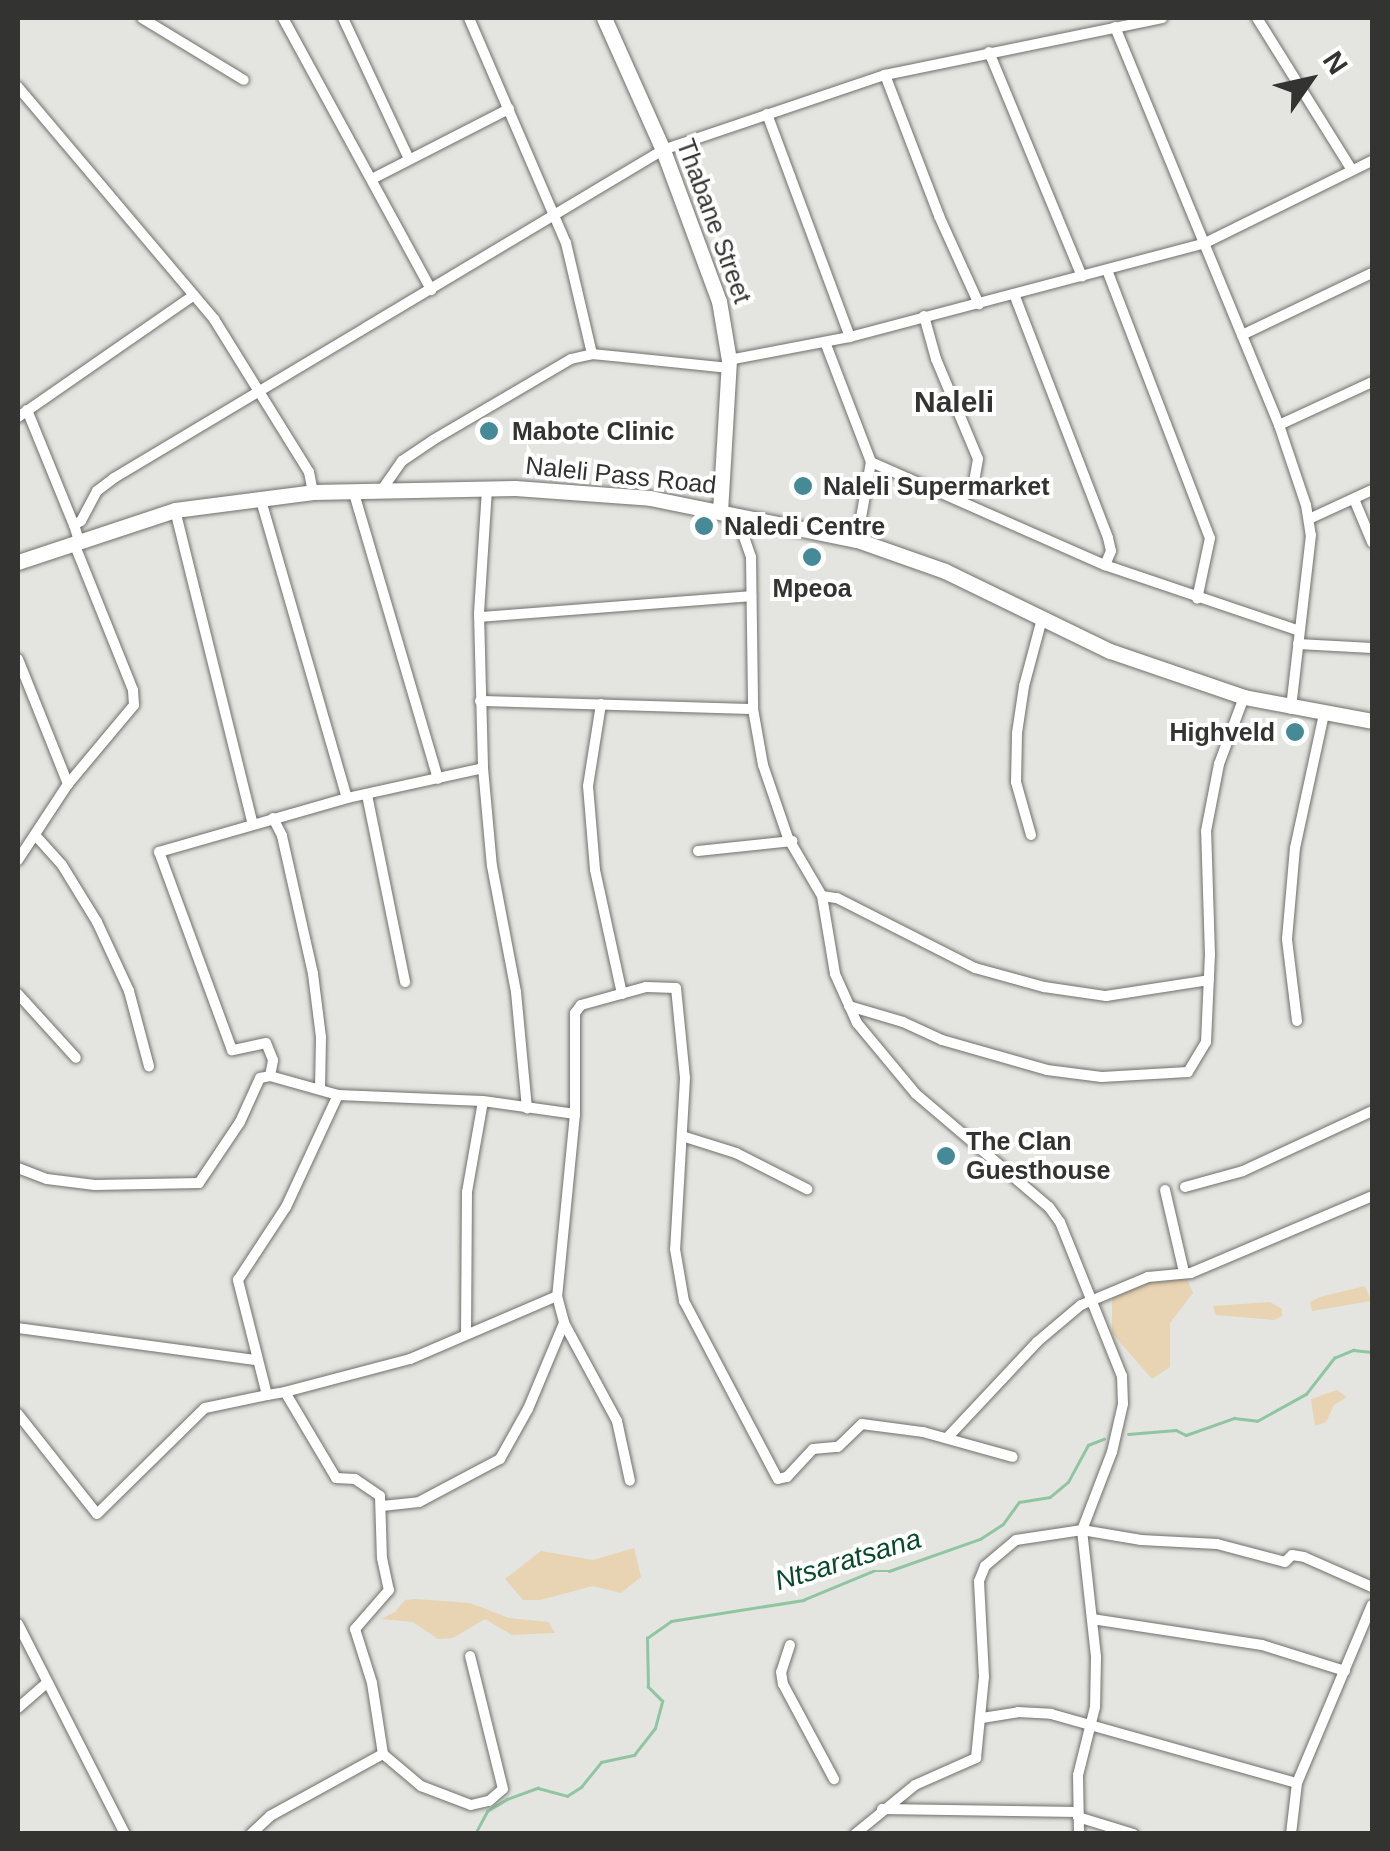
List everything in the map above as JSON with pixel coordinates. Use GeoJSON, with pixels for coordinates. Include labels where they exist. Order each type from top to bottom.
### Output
{"type":"FeatureCollection","features":[{"type":"Feature","properties":{"kind":"main road","name":"Thabane Street"},"geometry":{"type":"LineString","coordinates":[[604,18],[663,150],[711,276],[729,364],[728,512]]}},
{"type":"Feature","properties":{"kind":"main road","name":"Naleli Pass Road"},"geometry":{"type":"LineString","coordinates":[[18,562],[176,510],[313,492],[486,488],[650,498],[857,540],[945,570],[1100,647],[1244,697],[1291,709],[1372,720]]}},
{"type":"Feature","properties":{"kind":"street"},"geometry":{"type":"LineString","coordinates":[[142,18],[244,80]]}},
{"type":"Feature","properties":{"kind":"street"},"geometry":{"type":"LineString","coordinates":[[283,18],[430,290]]}},
{"type":"Feature","properties":{"kind":"street"},"geometry":{"type":"LineString","coordinates":[[343,18],[409,159]]}},
{"type":"Feature","properties":{"kind":"street"},"geometry":{"type":"LineString","coordinates":[[470,18],[556,216],[576,277],[592,354]]}},
{"type":"Feature","properties":{"kind":"street"},"geometry":{"type":"LineString","coordinates":[[74,525],[81,521],[97,491],[114,478],[663,150],[885,75],[1162,18]]}},
{"type":"Feature","properties":{"kind":"street"},"geometry":{"type":"LineString","coordinates":[[1257,18],[1352,170]]}},
{"type":"Feature","properties":{"kind":"street"},"geometry":{"type":"LineString","coordinates":[[1115,27],[1279,425],[1309,519],[1307,581],[1297,630],[1291,709]]}},
{"type":"Feature","properties":{"kind":"street"},"geometry":{"type":"LineString","coordinates":[[988,52],[1082,276]]}},
{"type":"Feature","properties":{"kind":"street"},"geometry":{"type":"LineString","coordinates":[[885,75],[938,216],[979,304]]}},
{"type":"Feature","properties":{"kind":"street"},"geometry":{"type":"LineString","coordinates":[[18,87],[214,319],[309,472],[313,492]]}},
{"type":"Feature","properties":{"kind":"street"},"geometry":{"type":"LineString","coordinates":[[372,180],[509,109]]}},
{"type":"Feature","properties":{"kind":"street"},"geometry":{"type":"LineString","coordinates":[[767,114],[850,337]]}},
{"type":"Feature","properties":{"kind":"street"},"geometry":{"type":"LineString","coordinates":[[380,490],[402,461],[433,440],[552,368],[592,354],[729,364],[850,337],[1203,244],[1372,161]]}},
{"type":"Feature","properties":{"kind":"street"},"geometry":{"type":"LineString","coordinates":[[1108,270],[1210,538],[1198,599]]}},
{"type":"Feature","properties":{"kind":"street"},"geometry":{"type":"LineString","coordinates":[[1242,335],[1372,273]]}},
{"type":"Feature","properties":{"kind":"street"},"geometry":{"type":"LineString","coordinates":[[1014,294],[1108,538],[1111,551],[1105,565]]}},
{"type":"Feature","properties":{"kind":"street"},"geometry":{"type":"LineString","coordinates":[[18,860],[68,784],[127,716],[134,698],[76,542],[74,525],[22,413],[193,296]]}},
{"type":"Feature","properties":{"kind":"street"},"geometry":{"type":"LineString","coordinates":[[924,316],[936,360],[978,459],[974,487],[962,498]]}},
{"type":"Feature","properties":{"kind":"street"},"geometry":{"type":"LineString","coordinates":[[825,342],[872,462],[857,540]]}},
{"type":"Feature","properties":{"kind":"street"},"geometry":{"type":"LineString","coordinates":[[1279,425],[1372,382]]}},
{"type":"Feature","properties":{"kind":"street"},"geometry":{"type":"LineString","coordinates":[[872,462],[962,498],[1105,565],[1297,630]]}},
{"type":"Feature","properties":{"kind":"street"},"geometry":{"type":"LineString","coordinates":[[486,488],[480,617],[483,768],[492,866],[516,992],[527,1108]]}},
{"type":"Feature","properties":{"kind":"street"},"geometry":{"type":"LineString","coordinates":[[353,490],[438,779]]}},
{"type":"Feature","properties":{"kind":"street"},"geometry":{"type":"LineString","coordinates":[[1309,519],[1372,490]]}},
{"type":"Feature","properties":{"kind":"street"},"geometry":{"type":"LineString","coordinates":[[260,498],[347,798]]}},
{"type":"Feature","properties":{"kind":"street"},"geometry":{"type":"LineString","coordinates":[[1354,498],[1372,542]]}},
{"type":"Feature","properties":{"kind":"street"},"geometry":{"type":"LineString","coordinates":[[176,510],[252,822]]}},
{"type":"Feature","properties":{"kind":"street"},"geometry":{"type":"LineString","coordinates":[[728,512],[751,557],[753,709],[763,765],[792,842],[822,896],[835,974],[849,1006],[864,1033],[916,1094],[1049,1207],[1060,1222],[1122,1376],[1123,1404],[1112,1452],[1082,1530],[1096,1657],[1092,1724],[1078,1776],[1079,1834]]}},
{"type":"Feature","properties":{"kind":"street"},"geometry":{"type":"LineString","coordinates":[[480,617],[751,596]]}},
{"type":"Feature","properties":{"kind":"street"},"geometry":{"type":"LineString","coordinates":[[1031,835],[1016,782],[1018,733],[1024,686],[1042,618]]}},
{"type":"Feature","properties":{"kind":"street"},"geometry":{"type":"LineString","coordinates":[[1298,644],[1372,648]]}},
{"type":"Feature","properties":{"kind":"street"},"geometry":{"type":"LineString","coordinates":[[18,659],[68,784]]}},
{"type":"Feature","properties":{"kind":"street"},"geometry":{"type":"LineString","coordinates":[[849,1006],[904,1022],[942,1040],[1048,1070],[1102,1076],[1188,1072],[1206,1042],[1206,831],[1219,764],[1244,697]]}},
{"type":"Feature","properties":{"kind":"street"},"geometry":{"type":"LineString","coordinates":[[480,701],[753,709]]}},
{"type":"Feature","properties":{"kind":"street"},"geometry":{"type":"LineString","coordinates":[[600,704],[588,786],[596,870],[622,994]]}},
{"type":"Feature","properties":{"kind":"street"},"geometry":{"type":"LineString","coordinates":[[1297,1021],[1288,970],[1288,922],[1295,848],[1324,714]]}},
{"type":"Feature","properties":{"kind":"street"},"geometry":{"type":"LineString","coordinates":[[270,1076],[273,1060],[266,1043],[232,1050],[159,852],[252,822],[483,768]]}},
{"type":"Feature","properties":{"kind":"street"},"geometry":{"type":"LineString","coordinates":[[367,795],[406,982]]}},
{"type":"Feature","properties":{"kind":"street"},"geometry":{"type":"LineString","coordinates":[[273,818],[282,836],[313,974],[320,1037],[320,1089]]}},
{"type":"Feature","properties":{"kind":"street"},"geometry":{"type":"LineString","coordinates":[[36,836],[62,865],[97,922],[129,991],[149,1066]]}},
{"type":"Feature","properties":{"kind":"street"},"geometry":{"type":"LineString","coordinates":[[698,851],[792,842]]}},
{"type":"Feature","properties":{"kind":"street"},"geometry":{"type":"LineString","coordinates":[[822,896],[837,898],[975,968],[1044,988],[1106,996],[1209,980]]}},
{"type":"Feature","properties":{"kind":"street"},"geometry":{"type":"LineString","coordinates":[[630,1481],[617,1422],[564,1323],[557,1296],[575,1114],[576,1013],[581,1005],[663,984],[679,991],[685,1078],[675,1249],[684,1302],[778,1479],[786,1477],[812,1449],[838,1447],[862,1424],[878,1423],[947,1438],[1013,1457]]}},
{"type":"Feature","properties":{"kind":"street"},"geometry":{"type":"LineString","coordinates":[[18,994],[76,1058]]}},
{"type":"Feature","properties":{"kind":"street"},"geometry":{"type":"LineString","coordinates":[[18,1168],[48,1179],[95,1185],[199,1183],[240,1122],[260,1078],[270,1076],[338,1094],[483,1101],[575,1114]]}},
{"type":"Feature","properties":{"kind":"street"},"geometry":{"type":"LineString","coordinates":[[267,1395],[254,1360],[238,1280],[286,1207],[338,1094]]}},
{"type":"Feature","properties":{"kind":"street"},"geometry":{"type":"LineString","coordinates":[[466,1334],[467,1192],[483,1101]]}},
{"type":"Feature","properties":{"kind":"street"},"geometry":{"type":"LineString","coordinates":[[1185,1187],[1244,1171],[1372,1111]]}},
{"type":"Feature","properties":{"kind":"street"},"geometry":{"type":"LineString","coordinates":[[682,1136],[736,1153],[808,1188]]}},
{"type":"Feature","properties":{"kind":"street"},"geometry":{"type":"LineString","coordinates":[[1165,1190],[1184,1272]]}},
{"type":"Feature","properties":{"kind":"street"},"geometry":{"type":"LineString","coordinates":[[947,1438],[1057,1322],[1091,1300],[1148,1276],[1184,1272],[1372,1196]]}},
{"type":"Feature","properties":{"kind":"street"},"geometry":{"type":"LineString","coordinates":[[18,1414],[98,1514],[206,1408],[410,1359],[534,1310],[557,1296]]}},
{"type":"Feature","properties":{"kind":"street"},"geometry":{"type":"LineString","coordinates":[[382,1506],[419,1502],[500,1459],[528,1409],[564,1323]]}},
{"type":"Feature","properties":{"kind":"street"},"geometry":{"type":"LineString","coordinates":[[18,1328],[254,1360]]}},
{"type":"Feature","properties":{"kind":"street"},"geometry":{"type":"LineString","coordinates":[[285,1392],[336,1478],[355,1480],[380,1496],[382,1558],[389,1590],[355,1629],[372,1683],[382,1754],[421,1786],[471,1805],[489,1801],[503,1789],[470,1656]]}},
{"type":"Feature","properties":{"kind":"street"},"geometry":{"type":"LineString","coordinates":[[856,1834],[882,1809],[934,1773],[973,1762],[982,1718],[979,1581],[985,1566],[1016,1540],[1082,1530],[1141,1540],[1217,1544],[1285,1562],[1292,1555],[1304,1557],[1372,1587]]}},
{"type":"Feature","properties":{"kind":"street"},"geometry":{"type":"LineString","coordinates":[[1291,1834],[1297,1783],[1372,1605]]}},
{"type":"Feature","properties":{"kind":"street"},"geometry":{"type":"LineString","coordinates":[[1092,1620],[1262,1645],[1345,1672]]}},
{"type":"Feature","properties":{"kind":"street"},"geometry":{"type":"LineString","coordinates":[[18,1624],[125,1834]]}},
{"type":"Feature","properties":{"kind":"street"},"geometry":{"type":"LineString","coordinates":[[790,1645],[781,1672],[783,1684],[834,1779]]}},
{"type":"Feature","properties":{"kind":"street"},"geometry":{"type":"LineString","coordinates":[[18,1708],[47,1683]]}},
{"type":"Feature","properties":{"kind":"street"},"geometry":{"type":"LineString","coordinates":[[982,1718],[1018,1712],[1092,1724],[1297,1783]]}},
{"type":"Feature","properties":{"kind":"street"},"geometry":{"type":"LineString","coordinates":[[251,1834],[270,1816],[382,1754]]}},
{"type":"Feature","properties":{"kind":"street"},"geometry":{"type":"LineString","coordinates":[[882,1809],[1078,1815],[1133,1834]]}},
{"type":"Feature","properties":{"kind":"shaded area"},"geometry":{"type":"Polygon","coordinates":[[[1155,1277],[1186,1277],[1193,1293],[1170,1323],[1170,1367],[1152,1379],[1112,1333],[1112,1300],[1114,1293],[1155,1277]]]}},
{"type":"Feature","properties":{"kind":"shaded area"},"geometry":{"type":"Polygon","coordinates":[[[1365,1286],[1371,1301],[1312,1311],[1310,1302],[1320,1297],[1365,1286]]]}},
{"type":"Feature","properties":{"kind":"shaded area"},"geometry":{"type":"Polygon","coordinates":[[[1270,1302],[1282,1309],[1282,1316],[1274,1320],[1216,1315],[1213,1306],[1270,1302]]]}},
{"type":"Feature","properties":{"kind":"shaded area"},"geometry":{"type":"Polygon","coordinates":[[[1337,1390],[1347,1397],[1334,1405],[1326,1422],[1315,1426],[1311,1399],[1337,1390]]]}},
{"type":"Feature","properties":{"kind":"shaded area"},"geometry":{"type":"Polygon","coordinates":[[[634,1548],[641,1577],[621,1593],[593,1586],[540,1600],[523,1600],[505,1579],[541,1551],[593,1560],[634,1548]]]}},
{"type":"Feature","properties":{"kind":"shaded area"},"geometry":{"type":"Polygon","coordinates":[[[405,1600],[470,1603],[509,1618],[548,1622],[555,1633],[512,1635],[485,1619],[453,1638],[438,1639],[413,1622],[381,1619],[395,1612],[405,1600]]]}},
{"type":"Feature","properties":{"kind":"waterway","name":"Ntsaratsana"},"geometry":{"type":"LineString","coordinates":[[1128,1434],[1176,1430],[1186,1435],[1234,1418],[1257,1421],[1306,1394],[1334,1358],[1353,1350],[1372,1352]]}},
{"type":"Feature","properties":{"kind":"waterway","name":"Ntsaratsana"},"geometry":{"type":"LineString","coordinates":[[475,1834],[487,1811],[507,1799],[538,1788],[567,1796],[581,1787],[601,1762],[634,1755],[655,1728],[662,1701],[648,1687],[647,1638],[671,1621],[803,1600],[873,1571],[889,1571],[980,1539],[1003,1524],[1019,1502],[1050,1497],[1068,1482],[1088,1445],[1104,1439]]}},
{"type":"Feature","properties":{"kind":"place","name":"Mabote Clinic"},"geometry":{"type":"Point","coordinates":[489,431]}},
{"type":"Feature","properties":{"kind":"place","name":"Naleli Supermarket"},"geometry":{"type":"Point","coordinates":[803,486]}},
{"type":"Feature","properties":{"kind":"place","name":"Naledi Centre"},"geometry":{"type":"Point","coordinates":[704,526]}},
{"type":"Feature","properties":{"kind":"place","name":"Mpeoa"},"geometry":{"type":"Point","coordinates":[812,557]}},
{"type":"Feature","properties":{"kind":"place","name":"Highveld"},"geometry":{"type":"Point","coordinates":[1295,732]}},
{"type":"Feature","properties":{"kind":"place","name":"The Clan Guesthouse"},"geometry":{"type":"Point","coordinates":[946,1156]}},
{"type":"Feature","properties":{"kind":"district","name":"Naleli"},"geometry":{"type":"Point","coordinates":[954,402]}}]}
